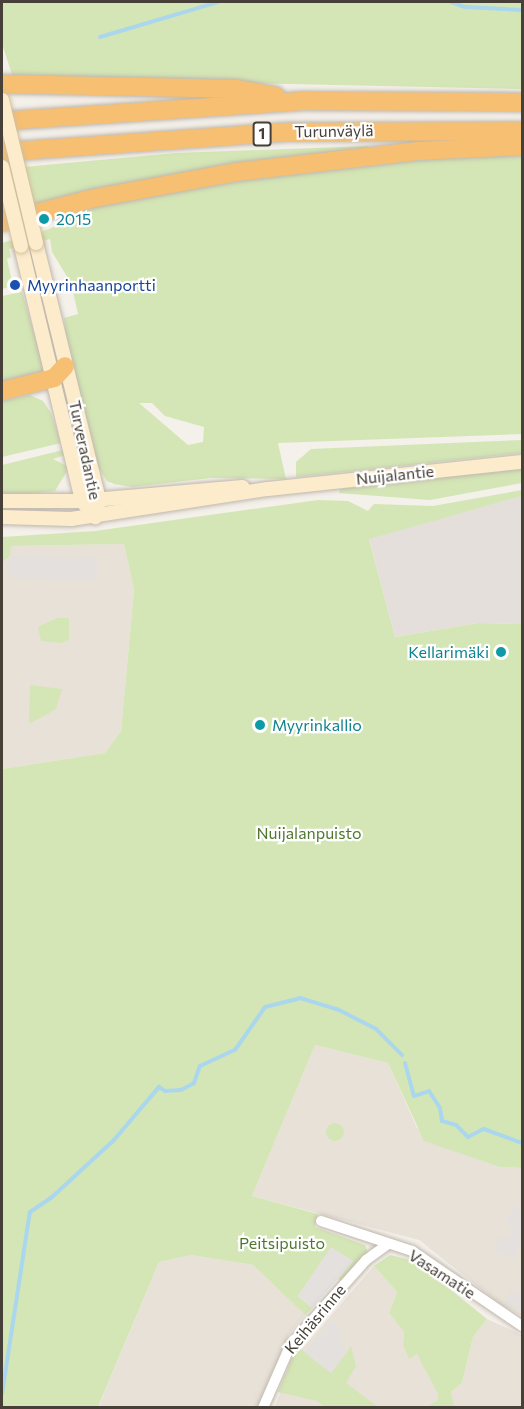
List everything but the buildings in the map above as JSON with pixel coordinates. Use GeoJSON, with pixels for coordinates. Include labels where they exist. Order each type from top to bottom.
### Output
{"type":"FeatureCollection","features":[{"type":"Feature","properties":{"kind":"highway"},"geometry":{"type":"LineString","coordinates":[[2,84],[237,88],[306,101]]}},
{"type":"Feature","properties":{"kind":"highway","name":"Turunväylä"},"geometry":{"type":"LineString","coordinates":[[2,121],[306,101],[522,102]]}},
{"type":"Feature","properties":{"kind":"highway","name":"Turunväylä"},"geometry":{"type":"LineString","coordinates":[[2,152],[290,132],[522,131]]}},
{"type":"Feature","properties":{"kind":"highway"},"geometry":{"type":"LineString","coordinates":[[2,222],[95,198],[236,172],[417,151],[522,146]]}},
{"type":"Feature","properties":{"kind":"highway"},"geometry":{"type":"LineString","coordinates":[[2,391],[59,372]]}},
{"type":"Feature","properties":{"kind":"main road","name":"Turveradantie"},"geometry":{"type":"LineString","coordinates":[[2,100],[36,243],[82,501],[95,517]]}},
{"type":"Feature","properties":{"kind":"main road","name":"Turveradantie"},"geometry":{"type":"LineString","coordinates":[[2,167],[21,246],[99,500],[95,517]]}},
{"type":"Feature","properties":{"kind":"main road","name":"Nuijalantie"},"geometry":{"type":"LineString","coordinates":[[2,517],[29,520],[95,517],[268,489],[522,462]]}},
{"type":"Feature","properties":{"kind":"main road","name":"Nuijalantie"},"geometry":{"type":"LineString","coordinates":[[2,501],[82,501],[241,487],[268,489]]}},
{"type":"Feature","properties":{"kind":"street","name":"Vasamatie"},"geometry":{"type":"LineString","coordinates":[[321,1221],[387,1245],[412,1251],[522,1326]]}},
{"type":"Feature","properties":{"kind":"street","name":"Keihäsrinne"},"geometry":{"type":"LineString","coordinates":[[263,1407],[291,1344],[366,1260],[387,1245]]}},
{"type":"Feature","properties":{"kind":"shaded area"},"geometry":{"type":"Polygon","coordinates":[[[522,496],[522,624],[478,623],[395,637],[369,538],[522,496]]]}},
{"type":"Feature","properties":{"kind":"shaded area"},"geometry":{"type":"Polygon","coordinates":[[[124,544],[134,590],[121,731],[105,753],[2,769],[2,563],[10,556],[10,546],[124,544]]]}},
{"type":"Feature","properties":{"kind":"shaded area"},"geometry":{"type":"Polygon","coordinates":[[[10,556],[97,558],[97,580],[10,578],[10,556]]]}},
{"type":"Feature","properties":{"kind":"shaded area"},"geometry":{"type":"Polygon","coordinates":[[[315,1045],[388,1063],[417,1128],[500,1167],[522,1168],[522,1316],[499,1303],[419,1240],[252,1196],[315,1045]]]}},
{"type":"Feature","properties":{"kind":"shaded area"},"geometry":{"type":"Polygon","coordinates":[[[513,1207],[522,1212],[522,1235],[515,1258],[494,1252],[500,1236],[509,1239],[514,1228],[505,1223],[513,1207]]]}},
{"type":"Feature","properties":{"kind":"shaded area"},"geometry":{"type":"Polygon","coordinates":[[[331,1247],[353,1261],[312,1308],[298,1296],[331,1247]]]}},
{"type":"Feature","properties":{"kind":"shaded area"},"geometry":{"type":"Polygon","coordinates":[[[191,1255],[253,1265],[305,1315],[289,1334],[257,1407],[98,1408],[159,1262],[191,1255]]]}},
{"type":"Feature","properties":{"kind":"shaded area"},"geometry":{"type":"Polygon","coordinates":[[[374,1266],[397,1292],[389,1313],[404,1332],[403,1345],[409,1358],[417,1354],[451,1392],[462,1383],[473,1337],[487,1319],[522,1335],[522,1407],[274,1408],[296,1356],[374,1266]]]}},
{"type":"Feature","properties":{"kind":"shaded area"},"geometry":{"type":"Polygon","coordinates":[[[509,1291],[522,1295],[522,1311],[505,1305],[509,1291]]]}},
{"type":"Feature","properties":{"kind":"shaded area"},"geometry":{"type":"Polygon","coordinates":[[[331,1320],[341,1328],[338,1333],[343,1341],[340,1345],[348,1351],[331,1373],[305,1353],[331,1320]]]}},
{"type":"Feature","properties":{"kind":"green space"},"geometry":{"type":"Polygon","coordinates":[[[2,2],[522,2],[522,89],[13,78],[2,43],[2,2]]]}},
{"type":"Feature","properties":{"kind":"green space"},"geometry":{"type":"Polygon","coordinates":[[[368,146],[367,149],[2,215],[2,169],[176,153],[368,146]]]}},
{"type":"Feature","properties":{"kind":"green space"},"geometry":{"type":"Polygon","coordinates":[[[522,155],[522,434],[278,443],[286,479],[211,478],[132,487],[107,481],[95,462],[69,362],[64,318],[78,314],[71,283],[52,252],[50,239],[9,249],[11,257],[7,259],[13,286],[2,289],[2,243],[49,229],[89,207],[245,180],[439,158],[522,155]],[[139,403],[188,445],[203,442],[204,427],[165,416],[152,403],[139,403]]]}},
{"type":"Feature","properties":{"kind":"green space"},"geometry":{"type":"Polygon","coordinates":[[[22,292],[44,367],[43,372],[2,383],[2,296],[22,292]]]}},
{"type":"Feature","properties":{"kind":"green space"},"geometry":{"type":"Polygon","coordinates":[[[30,395],[43,401],[51,413],[61,443],[2,457],[2,401],[30,395]]]}},
{"type":"Feature","properties":{"kind":"green space"},"geometry":{"type":"Polygon","coordinates":[[[522,440],[522,453],[296,477],[296,462],[311,449],[522,440]]]}},
{"type":"Feature","properties":{"kind":"green space"},"geometry":{"type":"Polygon","coordinates":[[[63,450],[65,455],[53,459],[67,466],[67,471],[55,491],[2,497],[2,465],[63,450]]]}},
{"type":"Feature","properties":{"kind":"green space"},"geometry":{"type":"Polygon","coordinates":[[[522,469],[522,483],[430,500],[339,493],[340,489],[522,469]]]}},
{"type":"Feature","properties":{"kind":"green space","name":"Nuijalanpuisto"},"geometry":{"type":"Polygon","coordinates":[[[522,490],[522,496],[369,539],[395,637],[478,623],[522,624],[522,1168],[500,1167],[424,1141],[388,1063],[315,1045],[252,1196],[318,1214],[315,1227],[365,1245],[368,1253],[341,1281],[338,1279],[353,1261],[331,1248],[298,1296],[312,1308],[305,1315],[253,1265],[191,1255],[159,1262],[98,1407],[2,1407],[2,769],[105,753],[121,731],[134,590],[124,544],[11,546],[10,556],[2,563],[2,537],[95,531],[318,500],[348,501],[368,511],[374,504],[433,506],[522,490]]]}},
{"type":"Feature","properties":{"kind":"green space"},"geometry":{"type":"Polygon","coordinates":[[[57,618],[69,618],[69,640],[61,643],[41,641],[38,627],[57,618]]]}},
{"type":"Feature","properties":{"kind":"green space"},"geometry":{"type":"Polygon","coordinates":[[[30,685],[62,689],[56,709],[29,724],[30,685]]]}},
{"type":"Feature","properties":{"kind":"green space"},"geometry":{"type":"Polygon","coordinates":[[[335,1123],[341,1126],[344,1132],[341,1138],[335,1141],[329,1138],[326,1132],[329,1126],[335,1123]]]}},
{"type":"Feature","properties":{"kind":"green space"},"geometry":{"type":"Polygon","coordinates":[[[390,1255],[415,1261],[487,1319],[473,1337],[462,1383],[451,1392],[454,1407],[427,1407],[438,1400],[438,1394],[417,1354],[409,1359],[403,1345],[404,1332],[389,1313],[397,1292],[374,1266],[390,1255]]]}},
{"type":"Feature","properties":{"kind":"green space"},"geometry":{"type":"Polygon","coordinates":[[[351,1346],[356,1366],[346,1383],[378,1407],[325,1407],[317,1401],[278,1392],[292,1358],[301,1349],[331,1373],[351,1346]]]}},
{"type":"Feature","properties":{"kind":"waterway"},"geometry":{"type":"LineString","coordinates":[[100,37],[218,2]]}},
{"type":"Feature","properties":{"kind":"waterway"},"geometry":{"type":"LineString","coordinates":[[451,2],[465,7],[522,10]]}},
{"type":"Feature","properties":{"kind":"waterway"},"geometry":{"type":"LineString","coordinates":[[2,1394],[30,1212],[51,1198],[114,1140],[159,1087],[165,1091],[181,1090],[194,1083],[200,1066],[235,1050],[265,1007],[300,998],[337,1009],[376,1029],[402,1055]]}},
{"type":"Feature","properties":{"kind":"waterway"},"geometry":{"type":"LineString","coordinates":[[405,1063],[414,1096],[429,1091],[440,1108],[442,1121],[456,1125],[468,1137],[484,1129],[522,1143]]}},
{"type":"Feature","properties":{"kind":"place","name":"2015"},"geometry":{"type":"Point","coordinates":[44,219]}},
{"type":"Feature","properties":{"kind":"place","name":"Myyrinhaanportti"},"geometry":{"type":"Point","coordinates":[15,285]}},
{"type":"Feature","properties":{"kind":"place","name":"Kellarimäki"},"geometry":{"type":"Point","coordinates":[501,652]}},
{"type":"Feature","properties":{"kind":"place","name":"Myyrinkallio"},"geometry":{"type":"Point","coordinates":[260,725]}},
{"type":"Feature","properties":{"kind":"park label","name":"Peitsipuisto"},"geometry":{"type":"Point","coordinates":[282,1243]}}]}
